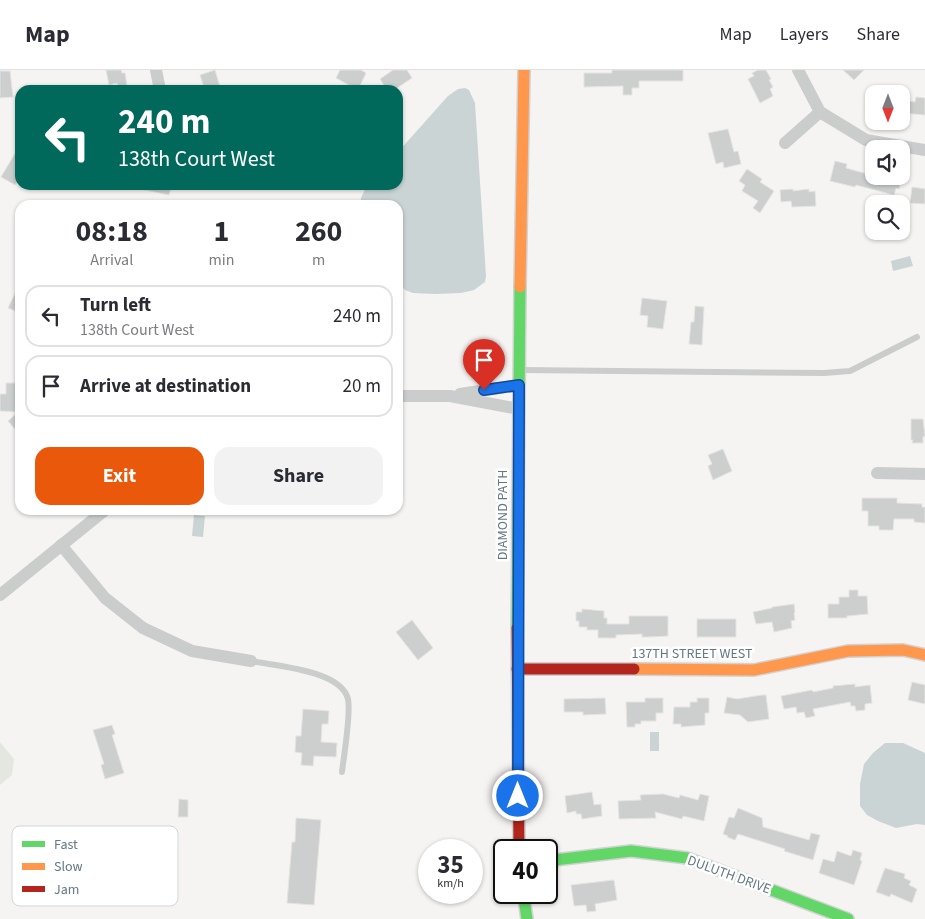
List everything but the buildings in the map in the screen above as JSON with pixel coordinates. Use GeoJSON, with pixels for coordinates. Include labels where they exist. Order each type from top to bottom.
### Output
{"type":"FeatureCollection","features":[{"type":"Feature","properties":{"kind":"street"},"geometry":{"type":"LineString","coordinates":[[156,70],[159,85]]}},
{"type":"Feature","properties":{"kind":"street","name":"DIAMOND PATH"},"geometry":{"type":"LineString","coordinates":[[518,70],[520,179],[519,839]]}},
{"type":"Feature","properties":{"kind":"street","name":"DIAMOND PATH"},"geometry":{"type":"LineString","coordinates":[[520,179],[524,70]]}},
{"type":"Feature","properties":{"kind":"street"},"geometry":{"type":"LineString","coordinates":[[798,70],[820,112],[866,140],[925,150]]}},
{"type":"Feature","properties":{"kind":"street"},"geometry":{"type":"LineString","coordinates":[[785,143],[820,112]]}},
{"type":"Feature","properties":{"kind":"street"},"geometry":{"type":"LineString","coordinates":[[403,396],[450,396],[519,385]]}},
{"type":"Feature","properties":{"kind":"street"},"geometry":{"type":"LineString","coordinates":[[450,396],[519,408]]}},
{"type":"Feature","properties":{"kind":"street"},"geometry":{"type":"LineString","coordinates":[[876,473],[925,474]]}},
{"type":"Feature","properties":{"kind":"street"},"geometry":{"type":"LineString","coordinates":[[0,595],[99,515]]}},
{"type":"Feature","properties":{"kind":"street"},"geometry":{"type":"LineString","coordinates":[[61,545],[105,598],[143,628],[192,651],[251,661]]}},
{"type":"Feature","properties":{"kind":"street","name":"137TH STREET WEST"},"geometry":{"type":"LineString","coordinates":[[518,669],[754,670],[848,651],[903,650],[925,655]]}},
{"type":"Feature","properties":{"kind":"street","name":"DULUTH DRIVE"},"geometry":{"type":"LineString","coordinates":[[558,860],[631,851],[687,858],[848,919]]}},
{"type":"Feature","properties":{"kind":"street"},"geometry":{"type":"LineString","coordinates":[[525,904],[527,919]]}},
{"type":"Feature","properties":{"kind":"lane"},"geometry":{"type":"LineString","coordinates":[[519,370],[824,373],[850,371],[918,337]]}},
{"type":"Feature","properties":{"kind":"lane"},"geometry":{"type":"LineString","coordinates":[[251,661],[322,675],[341,686],[348,698],[342,772]]}},
{"type":"Feature","properties":{"kind":"shaded area"},"geometry":{"type":"Polygon","coordinates":[[[465,88],[469,90],[475,103],[485,282],[474,290],[461,293],[413,293],[403,288],[403,200],[361,200],[361,198],[365,190],[403,190],[403,146],[448,96],[458,89],[465,88]]]}},
{"type":"Feature","properties":{"kind":"shaded area"},"geometry":{"type":"Polygon","coordinates":[[[910,256],[913,266],[893,271],[891,261],[910,256]]]}},
{"type":"Feature","properties":{"kind":"shaded area"},"geometry":{"type":"Polygon","coordinates":[[[194,515],[205,516],[203,537],[192,536],[194,515]]]}},
{"type":"Feature","properties":{"kind":"shaded area"},"geometry":{"type":"Polygon","coordinates":[[[650,732],[659,732],[659,751],[650,751],[650,732]]]}},
{"type":"Feature","properties":{"kind":"shaded area"},"geometry":{"type":"Polygon","coordinates":[[[0,742],[14,759],[12,775],[0,785],[0,742]]]}},
{"type":"Feature","properties":{"kind":"shaded area"},"geometry":{"type":"Polygon","coordinates":[[[885,743],[903,743],[925,753],[925,825],[917,824],[896,828],[867,815],[860,806],[860,784],[864,764],[885,743]]]}},
{"type":"Feature","properties":{"kind":"traffic: fast"},"geometry":{"type":"LineString","coordinates":[[517,628],[520,287]]}},
{"type":"Feature","properties":{"kind":"traffic: fast"},"geometry":{"type":"LineString","coordinates":[[558,860],[631,851],[687,858],[848,919]]}},
{"type":"Feature","properties":{"kind":"traffic: fast"},"geometry":{"type":"LineString","coordinates":[[525,904],[527,919]]}},
{"type":"Feature","properties":{"kind":"traffic: slow"},"geometry":{"type":"LineString","coordinates":[[520,287],[524,70]]}},
{"type":"Feature","properties":{"kind":"traffic: slow"},"geometry":{"type":"LineString","coordinates":[[634,669],[754,670],[848,651],[903,650],[925,655]]}},
{"type":"Feature","properties":{"kind":"traffic: jam"},"geometry":{"type":"LineString","coordinates":[[517,628],[519,839]]}},
{"type":"Feature","properties":{"kind":"traffic: jam"},"geometry":{"type":"LineString","coordinates":[[517,669],[634,669]]}},
{"type":"Feature","properties":{"kind":"route"},"geometry":{"type":"LineString","coordinates":[[484,390],[519,385],[518,796]]}}]}
